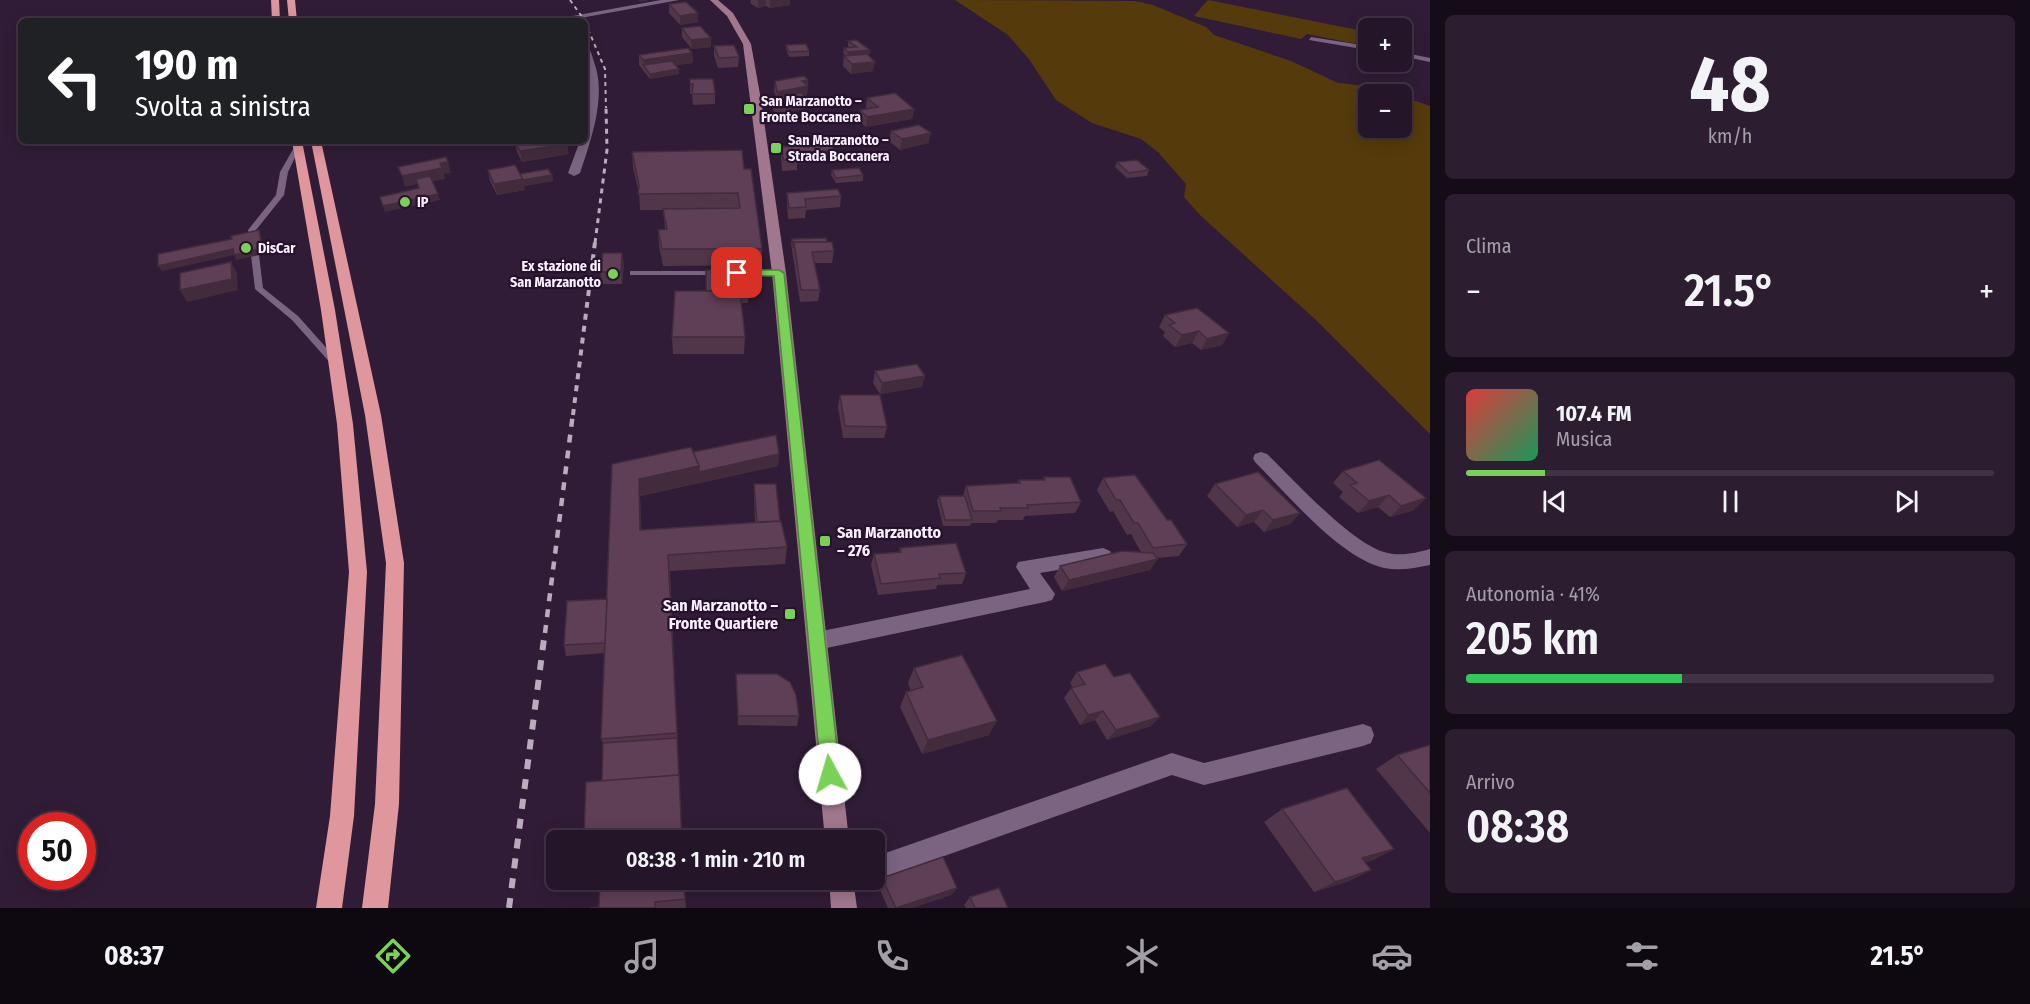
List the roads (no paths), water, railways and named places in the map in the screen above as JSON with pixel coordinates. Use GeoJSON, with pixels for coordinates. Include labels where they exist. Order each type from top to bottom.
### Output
{"type":"FeatureCollection","features":[{"type":"Feature","properties":{"kind":"highway"},"geometry":{"type":"LineString","coordinates":[[275,0],[276,18]]}},
{"type":"Feature","properties":{"kind":"highway"},"geometry":{"type":"LineString","coordinates":[[291,0],[293,18]]}},
{"type":"Feature","properties":{"kind":"highway"},"geometry":{"type":"LineString","coordinates":[[303,144],[345,424],[358,572],[342,816],[330,908]]}},
{"type":"Feature","properties":{"kind":"highway"},"geometry":{"type":"LineString","coordinates":[[304,144],[373,415],[395,563],[387,804],[375,908]]}},
{"type":"Feature","properties":{"kind":"main road"},"geometry":{"type":"LineString","coordinates":[[714,0],[730,15],[747,44],[779,273],[836,830]]}},
{"type":"Feature","properties":{"kind":"main road"},"geometry":{"type":"LineString","coordinates":[[843,890],[844,908]]}},
{"type":"Feature","properties":{"kind":"street"},"geometry":{"type":"LineString","coordinates":[[576,18],[675,0]]}},
{"type":"Feature","properties":{"kind":"street"},"geometry":{"type":"LineString","coordinates":[[588,57],[594,74],[593,100],[588,126]]}},
{"type":"Feature","properties":{"kind":"street"},"geometry":{"type":"LineString","coordinates":[[574,173],[584,144]]}},
{"type":"Feature","properties":{"kind":"street"},"geometry":{"type":"LineString","coordinates":[[1261,458],[1355,546],[1379,558],[1405,563],[1430,557]]}},
{"type":"Feature","properties":{"kind":"street"},"geometry":{"type":"LineString","coordinates":[[817,641],[1045,594],[1025,567],[1103,556]]}},
{"type":"Feature","properties":{"kind":"street"},"geometry":{"type":"LineString","coordinates":[[885,865],[1172,764],[1204,774],[1363,735]]}},
{"type":"Feature","properties":{"kind":"lane"},"geometry":{"type":"LineString","coordinates":[[1311,39],[1358,46]]}},
{"type":"Feature","properties":{"kind":"lane"},"geometry":{"type":"LineString","coordinates":[[1412,56],[1430,60]]}},
{"type":"Feature","properties":{"kind":"lane"},"geometry":{"type":"LineString","coordinates":[[302,144],[284,172],[280,195],[252,230],[259,289],[295,318],[336,364]]}},
{"type":"Feature","properties":{"kind":"lane"},"geometry":{"type":"LineString","coordinates":[[633,273],[779,273]]}},
{"type":"Feature","properties":{"kind":"railway"},"geometry":{"type":"LineString","coordinates":[[570,0],[583,18]]}},
{"type":"Feature","properties":{"kind":"railway"},"geometry":{"type":"LineString","coordinates":[[588,29],[605,69],[606,108]]}},
{"type":"Feature","properties":{"kind":"railway"},"geometry":{"type":"LineString","coordinates":[[595,243],[607,150],[606,106]]}},
{"type":"Feature","properties":{"kind":"railway"},"geometry":{"type":"LineString","coordinates":[[573,415],[595,242]]}},
{"type":"Feature","properties":{"kind":"railway"},"geometry":{"type":"LineString","coordinates":[[545,633],[573,413]]}},
{"type":"Feature","properties":{"kind":"railway"},"geometry":{"type":"LineString","coordinates":[[509,908],[545,631]]}},
{"type":"Feature","properties":{"kind":"place","name":"San Marzanotto – Fronte Boccanera"},"geometry":{"type":"Point","coordinates":[749,109]}},
{"type":"Feature","properties":{"kind":"place","name":"San Marzanotto – Strada Boccanera"},"geometry":{"type":"Point","coordinates":[776,148]}},
{"type":"Feature","properties":{"kind":"place","name":"IP"},"geometry":{"type":"Point","coordinates":[405,202]}},
{"type":"Feature","properties":{"kind":"place","name":"DisCar"},"geometry":{"type":"Point","coordinates":[246,248]}},
{"type":"Feature","properties":{"kind":"place","name":"Ex stazione di San Marzanotto"},"geometry":{"type":"Point","coordinates":[613,274]}},
{"type":"Feature","properties":{"kind":"place","name":"San Marzanotto – 276"},"geometry":{"type":"Point","coordinates":[825,541]}},
{"type":"Feature","properties":{"kind":"place","name":"San Marzanotto – Fronte Quartiere"},"geometry":{"type":"Point","coordinates":[790,614]}}]}
